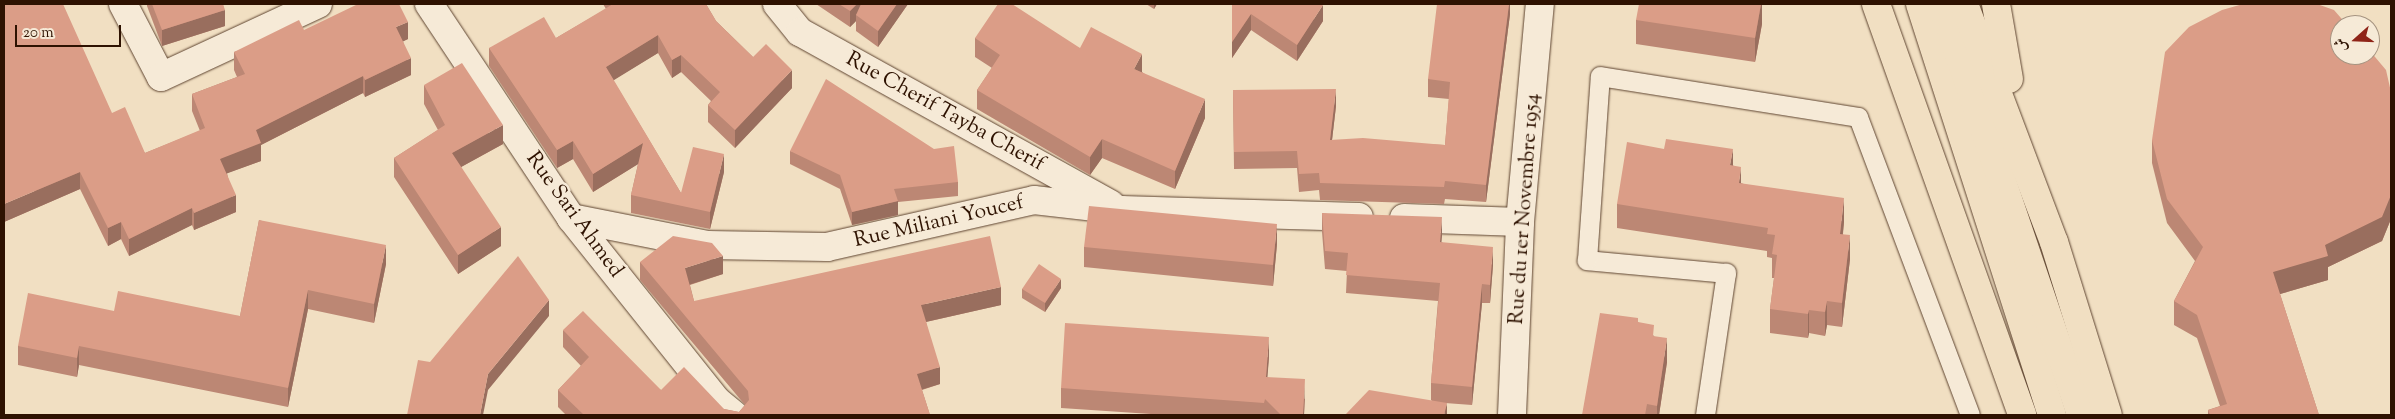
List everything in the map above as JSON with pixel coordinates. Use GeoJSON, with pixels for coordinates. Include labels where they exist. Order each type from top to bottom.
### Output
{"type":"FeatureCollection","features":[{"type":"Feature","properties":{"kind":"main road"},"geometry":{"type":"LineString","coordinates":[[1876,4],[2022,415]]}},
{"type":"Feature","properties":{"kind":"main road"},"geometry":{"type":"LineString","coordinates":[[1920,4],[2052,415]]}},
{"type":"Feature","properties":{"kind":"main road"},"geometry":{"type":"LineString","coordinates":[[1942,4],[2081,415]]}},
{"type":"Feature","properties":{"kind":"main road"},"geometry":{"type":"LineString","coordinates":[[1964,4],[2054,242]]}},
{"type":"Feature","properties":{"kind":"main road"},"geometry":{"type":"LineString","coordinates":[[1996,4],[2002,54],[2054,242],[2108,415]]}},
{"type":"Feature","properties":{"kind":"street"},"geometry":{"type":"LineString","coordinates":[[123,4],[160,77],[318,4]]}},
{"type":"Feature","properties":{"kind":"street","name":"Rue Sari Ahmed"},"geometry":{"type":"LineString","coordinates":[[429,4],[571,218],[717,401],[734,415]]}},
{"type":"Feature","properties":{"kind":"street","name":"Rue Cherif Tayba Cherif"},"geometry":{"type":"LineString","coordinates":[[777,4],[800,32],[1121,210]]}},
{"type":"Feature","properties":{"kind":"street","name":"Rue du 1er Novembre 1954"},"geometry":{"type":"LineString","coordinates":[[1512,415],[1520,222],[1540,4]]}},
{"type":"Feature","properties":{"kind":"street","name":"Rue Miliani Youcef"},"geometry":{"type":"LineString","coordinates":[[571,218],[707,245],[827,246],[1034,200],[1121,210],[1520,222]]}},
{"type":"Feature","properties":{"kind":"street"},"geometry":{"type":"LineString","coordinates":[[1497,415],[1504,405],[1518,305]]}},
{"type":"Feature","properties":{"kind":"lane"},"geometry":{"type":"LineString","coordinates":[[1705,415],[1726,273],[1587,260],[1600,76],[1858,117],[1970,415]]}},
{"type":"Feature","properties":{"kind":"building"},"geometry":{"type":"Polygon","coordinates":[[[4,4],[63,4],[112,113],[125,107],[145,153],[205,128],[192,94],[245,74],[234,52],[299,20],[304,30],[358,4],[399,4],[408,22],[396,27],[411,58],[365,80],[363,76],[256,130],[261,143],[220,159],[236,195],[194,213],[192,208],[129,239],[121,222],[108,228],[80,172],[4,204],[4,4]]]}},
{"type":"Feature","properties":{"kind":"building"},"geometry":{"type":"Polygon","coordinates":[[[152,4],[223,4],[225,10],[162,30],[152,4]]]}},
{"type":"Feature","properties":{"kind":"building"},"geometry":{"type":"Polygon","coordinates":[[[613,4],[706,4],[716,21],[753,57],[766,44],[792,70],[735,130],[708,105],[720,92],[681,55],[672,60],[658,35],[606,67],[681,193],[693,147],[724,154],[710,212],[631,195],[643,143],[593,174],[573,141],[557,150],[489,48],[544,17],[556,38],[613,4]]]}},
{"type":"Feature","properties":{"kind":"building"},"geometry":{"type":"Polygon","coordinates":[[[839,4],[857,4],[850,11],[839,4]]]}},
{"type":"Feature","properties":{"kind":"building"},"geometry":{"type":"Polygon","coordinates":[[[861,4],[897,4],[878,31],[856,15],[861,4]]]}},
{"type":"Feature","properties":{"kind":"building"},"geometry":{"type":"Polygon","coordinates":[[[998,4],[1012,4],[1080,48],[1091,27],[1142,54],[1134,69],[1205,99],[1175,171],[1102,139],[1090,157],[977,90],[1000,55],[975,38],[998,4]]]}},
{"type":"Feature","properties":{"kind":"building"},"geometry":{"type":"Polygon","coordinates":[[[1232,4],[1323,5],[1297,45],[1251,14],[1232,42],[1232,4]]]}},
{"type":"Feature","properties":{"kind":"building"},"geometry":{"type":"Polygon","coordinates":[[[1437,4],[1509,4],[1486,185],[1445,181],[1444,187],[1320,183],[1319,173],[1299,174],[1297,151],[1234,152],[1233,90],[1336,89],[1330,140],[1363,138],[1445,145],[1450,82],[1428,79],[1437,4]]]}},
{"type":"Feature","properties":{"kind":"building"},"geometry":{"type":"Polygon","coordinates":[[[1639,4],[1761,4],[1755,38],[1636,20],[1639,4]]]}},
{"type":"Feature","properties":{"kind":"building"},"geometry":{"type":"Polygon","coordinates":[[[2243,4],[2317,4],[2334,10],[2338,15],[2330,15],[2330,65],[2380,65],[2380,63],[2386,70],[2391,92],[2391,195],[2382,217],[2325,245],[2328,256],[2273,272],[2319,415],[2210,415],[2208,410],[2227,404],[2197,315],[2174,301],[2203,247],[2167,199],[2152,140],[2165,52],[2189,27],[2222,10],[2243,4]]]}},
{"type":"Feature","properties":{"kind":"building"},"geometry":{"type":"Polygon","coordinates":[[[462,63],[503,125],[452,153],[501,227],[458,255],[394,158],[445,125],[424,85],[462,63]]]}},
{"type":"Feature","properties":{"kind":"building"},"geometry":{"type":"Polygon","coordinates":[[[826,79],[934,149],[954,146],[958,182],[894,189],[898,201],[852,212],[840,175],[790,151],[826,79]]]}},
{"type":"Feature","properties":{"kind":"building"},"geometry":{"type":"Polygon","coordinates":[[[1666,139],[1733,149],[1730,165],[1741,167],[1739,183],[1844,198],[1840,234],[1850,235],[1842,303],[1827,301],[1825,312],[1809,310],[1808,314],[1770,309],[1777,255],[1772,254],[1775,235],[1767,234],[1768,228],[1617,204],[1627,142],[1664,149],[1666,139]]]}},
{"type":"Feature","properties":{"kind":"building"},"geometry":{"type":"Polygon","coordinates":[[[1089,206],[1277,224],[1273,265],[1084,247],[1089,206]]]}},
{"type":"Feature","properties":{"kind":"building"},"geometry":{"type":"Polygon","coordinates":[[[1322,213],[1442,217],[1440,242],[1493,247],[1490,285],[1482,284],[1472,387],[1431,383],[1440,283],[1346,275],[1348,253],[1325,251],[1322,213]]]}},
{"type":"Feature","properties":{"kind":"building"},"geometry":{"type":"Polygon","coordinates":[[[259,220],[386,245],[374,304],[308,290],[288,388],[79,346],[77,358],[18,346],[28,293],[114,311],[118,291],[240,316],[259,220]]]}},
{"type":"Feature","properties":{"kind":"building"},"geometry":{"type":"Polygon","coordinates":[[[673,236],[712,243],[723,256],[685,268],[694,301],[990,236],[1001,287],[921,305],[940,367],[917,374],[930,415],[584,415],[558,390],[589,357],[563,330],[583,311],[661,390],[684,367],[724,409],[739,412],[749,400],[748,391],[640,262],[673,236]]]}},
{"type":"Feature","properties":{"kind":"building"},"geometry":{"type":"Polygon","coordinates":[[[518,256],[549,300],[488,374],[480,415],[407,415],[418,360],[430,362],[518,256]]]}},
{"type":"Feature","properties":{"kind":"building"},"geometry":{"type":"Polygon","coordinates":[[[1039,264],[1061,279],[1045,303],[1022,289],[1039,264]]]}},
{"type":"Feature","properties":{"kind":"building"},"geometry":{"type":"Polygon","coordinates":[[[1600,313],[1638,318],[1638,322],[1654,325],[1653,336],[1667,338],[1657,406],[1647,404],[1645,415],[1582,415],[1600,313]]]}},
{"type":"Feature","properties":{"kind":"building"},"geometry":{"type":"Polygon","coordinates":[[[1065,323],[1269,337],[1266,377],[1305,379],[1303,415],[1281,415],[1265,399],[1264,403],[1061,388],[1065,323]]]}},
{"type":"Feature","properties":{"kind":"building"},"geometry":{"type":"Polygon","coordinates":[[[1369,390],[1447,403],[1444,415],[1345,415],[1369,390]]]}}]}
